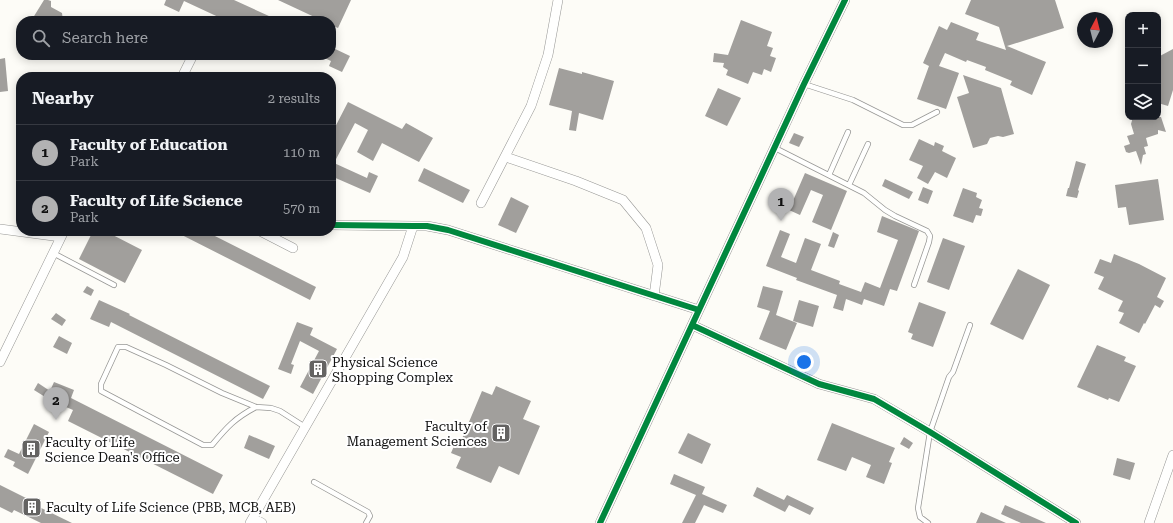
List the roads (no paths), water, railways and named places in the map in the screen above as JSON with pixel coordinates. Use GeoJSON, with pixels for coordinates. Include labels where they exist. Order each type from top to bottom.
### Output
{"type":"FeatureCollection","features":[{"type":"Feature","properties":{"kind":"street"},"geometry":{"type":"LineString","coordinates":[[481,203],[531,106],[548,55],[558,0]]}},
{"type":"Feature","properties":{"kind":"street"},"geometry":{"type":"LineString","coordinates":[[600,523],[804,84],[845,0]]}},
{"type":"Feature","properties":{"kind":"street"},"geometry":{"type":"LineString","coordinates":[[184,72],[190,60]]}},
{"type":"Feature","properties":{"kind":"street"},"geometry":{"type":"LineString","coordinates":[[506,156],[576,181],[623,200],[646,228],[651,243],[658,265],[654,296]]}},
{"type":"Feature","properties":{"kind":"street"},"geometry":{"type":"LineString","coordinates":[[336,225],[427,226],[448,230],[699,310]]}},
{"type":"Feature","properties":{"kind":"street"},"geometry":{"type":"LineString","coordinates":[[262,523],[251,521],[403,257],[413,226]]}},
{"type":"Feature","properties":{"kind":"street"},"geometry":{"type":"LineString","coordinates":[[0,229],[16,230]]}},
{"type":"Feature","properties":{"kind":"street"},"geometry":{"type":"LineString","coordinates":[[0,362],[61,236]]}},
{"type":"Feature","properties":{"kind":"street"},"geometry":{"type":"LineString","coordinates":[[270,236],[293,248]]}},
{"type":"Feature","properties":{"kind":"street"},"geometry":{"type":"LineString","coordinates":[[692,325],[819,384],[874,400],[930,432],[1076,523]]}},
{"type":"Feature","properties":{"kind":"street"},"geometry":{"type":"LineString","coordinates":[[1149,523],[1173,455]]}},
{"type":"Feature","properties":{"kind":"lane"},"geometry":{"type":"LineString","coordinates":[[804,84],[853,100],[903,126],[912,125],[937,112]]}},
{"type":"Feature","properties":{"kind":"lane"},"geometry":{"type":"LineString","coordinates":[[829,175],[848,132]]}},
{"type":"Feature","properties":{"kind":"lane"},"geometry":{"type":"LineString","coordinates":[[849,185],[868,144]]}},
{"type":"Feature","properties":{"kind":"lane"},"geometry":{"type":"LineString","coordinates":[[775,148],[864,193],[885,210],[927,231],[930,236],[929,242],[914,285]]}},
{"type":"Feature","properties":{"kind":"lane"},"geometry":{"type":"LineString","coordinates":[[53,253],[114,285]]}},
{"type":"Feature","properties":{"kind":"lane"},"geometry":{"type":"LineString","coordinates":[[928,523],[920,517],[918,508],[930,432],[949,377],[970,325]]}},
{"type":"Feature","properties":{"kind":"lane"},"geometry":{"type":"LineString","coordinates":[[256,407],[242,414],[228,426],[212,445],[203,445],[101,391],[102,384],[118,347],[126,346],[222,393],[256,407],[270,408],[280,411],[305,428]]}},
{"type":"Feature","properties":{"kind":"lane"},"geometry":{"type":"LineString","coordinates":[[314,482],[368,512],[370,516],[366,523]]}},
{"type":"Feature","properties":{"kind":"place","name":"Faculty of Education"},"geometry":{"type":"Point","coordinates":[781,221]}},
{"type":"Feature","properties":{"kind":"place","name":"Physical Science Shopping Complex"},"geometry":{"type":"Point","coordinates":[318,369]}},
{"type":"Feature","properties":{"kind":"place","name":"Faculty of Life Science"},"geometry":{"type":"Point","coordinates":[56,420]}},
{"type":"Feature","properties":{"kind":"place","name":"Faculty of Management Sciences"},"geometry":{"type":"Point","coordinates":[501,433]}},
{"type":"Feature","properties":{"kind":"place","name":"Faculty of Life Science Dean's Office"},"geometry":{"type":"Point","coordinates":[31,449]}},
{"type":"Feature","properties":{"kind":"place","name":"Faculty of Life Science (PBB, MCB, AEB)"},"geometry":{"type":"Point","coordinates":[32,507]}}]}
